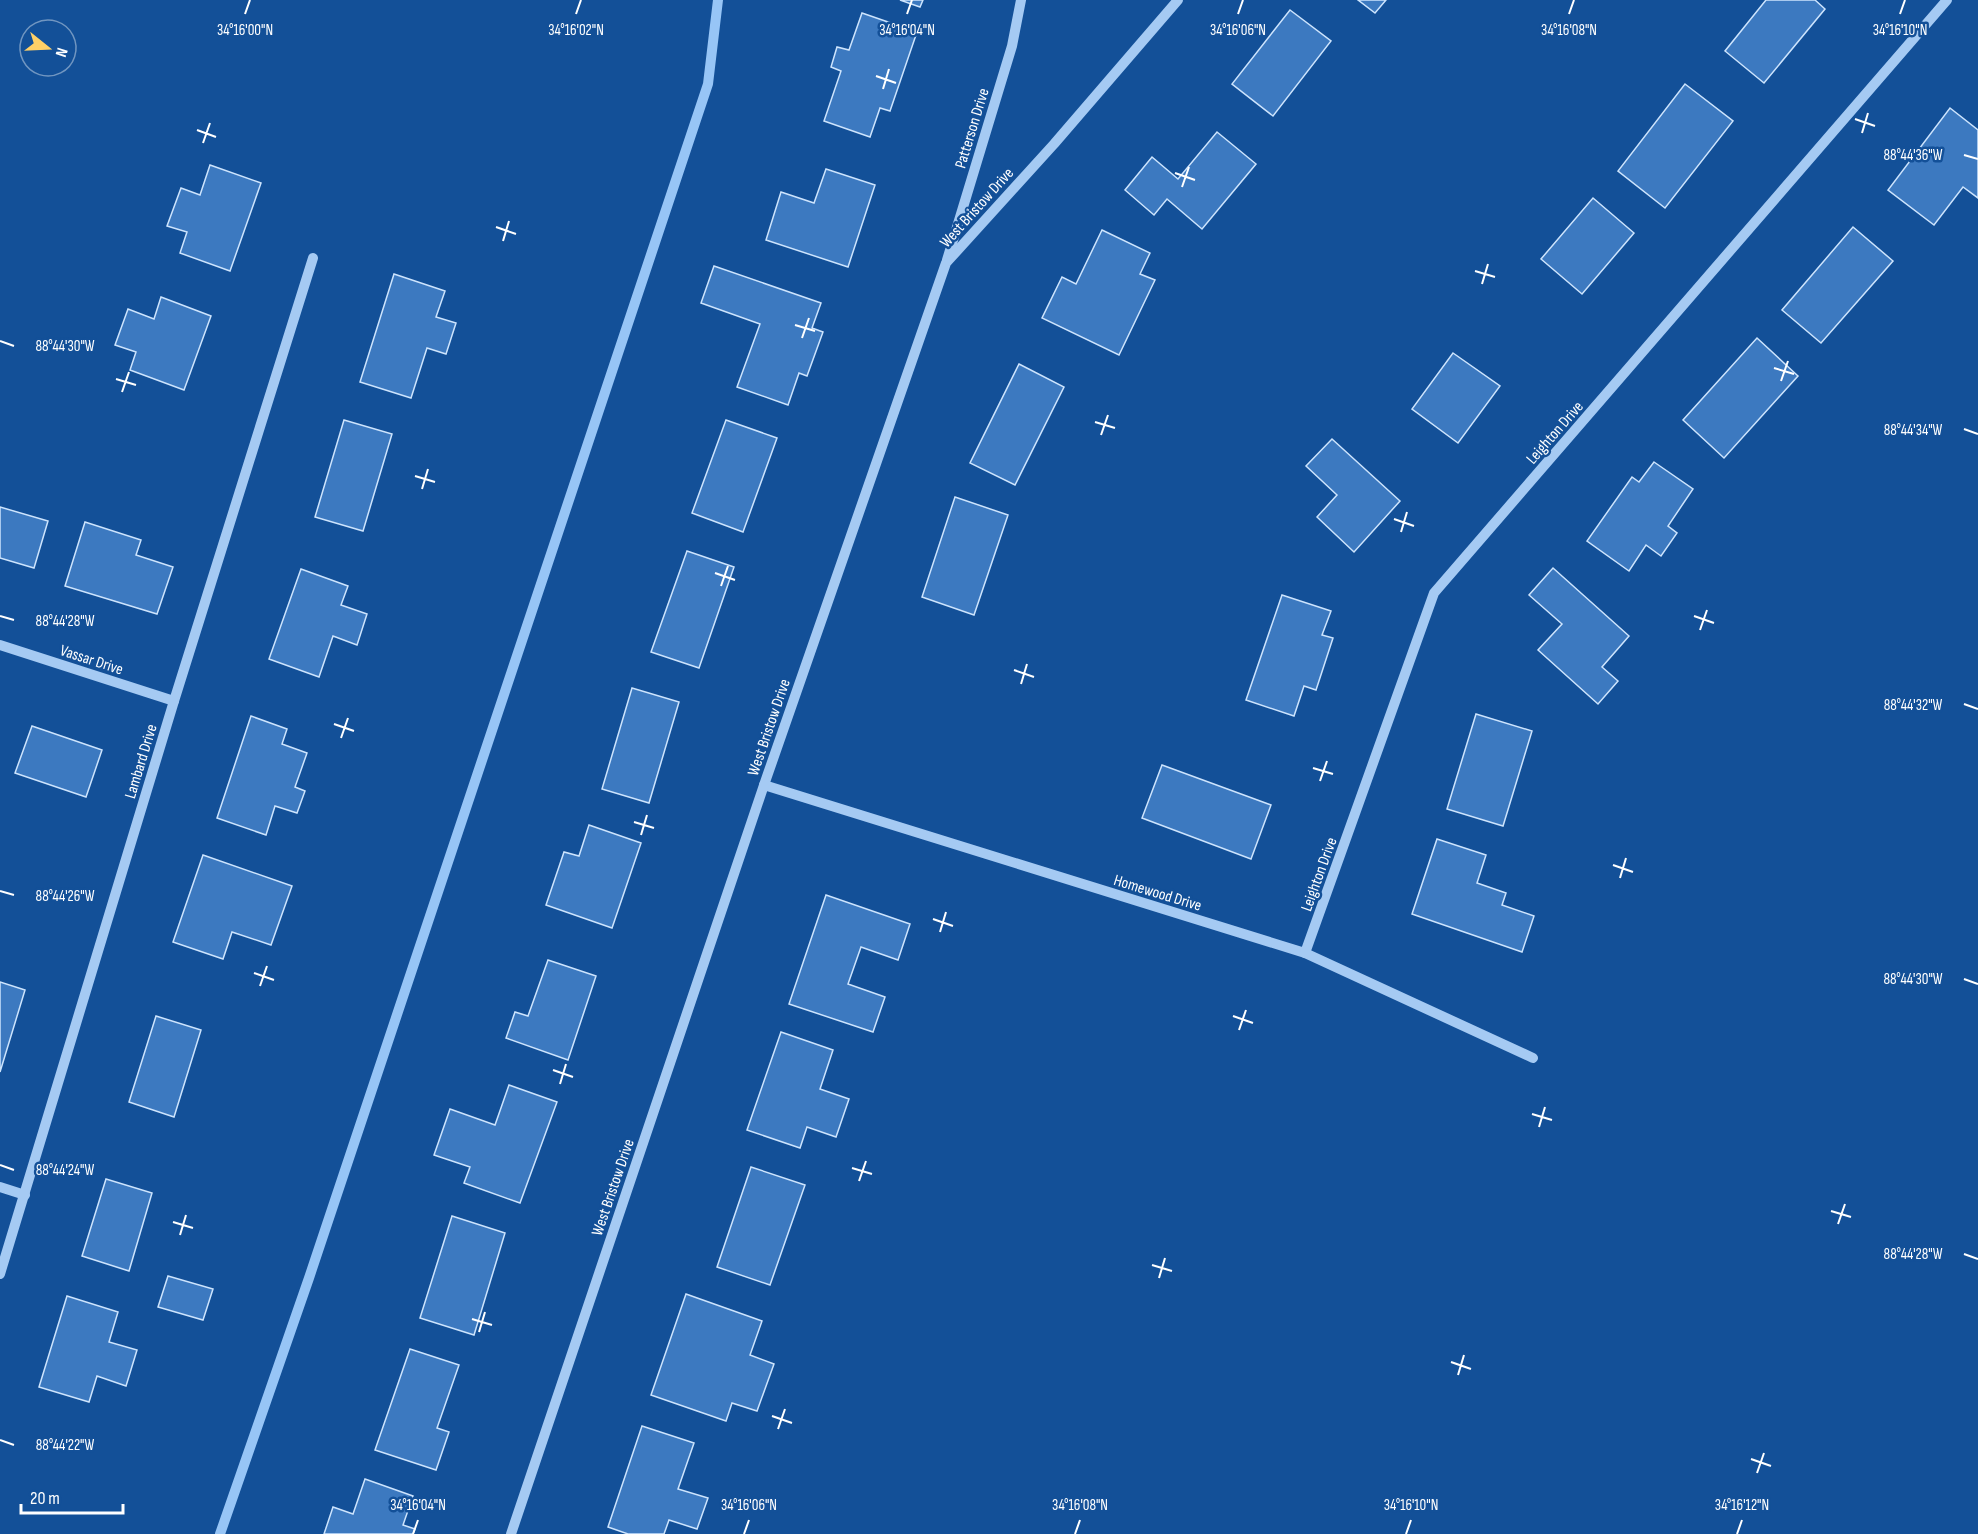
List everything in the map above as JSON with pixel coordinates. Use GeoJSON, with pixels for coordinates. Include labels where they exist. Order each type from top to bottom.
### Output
{"type":"FeatureCollection","features":[{"type":"Feature","properties":{"kind":"street","name":"Patterson Drive"},"geometry":{"type":"LineString","coordinates":[[946,263],[1012,46],[1021,0]]}},
{"type":"Feature","properties":{"kind":"street","name":"West Bristow Drive"},"geometry":{"type":"LineString","coordinates":[[511,1534],[764,785],[946,263],[1054,144],[1178,0]]}},
{"type":"Feature","properties":{"kind":"street","name":"Leighton Drive"},"geometry":{"type":"LineString","coordinates":[[1305,953],[1434,593],[1947,0]]}},
{"type":"Feature","properties":{"kind":"street","name":"Lambard Drive"},"geometry":{"type":"LineString","coordinates":[[0,1274],[174,701],[313,258]]}},
{"type":"Feature","properties":{"kind":"street","name":"Vassar Drive"},"geometry":{"type":"LineString","coordinates":[[0,645],[174,701]]}},
{"type":"Feature","properties":{"kind":"street","name":"Homewood Drive"},"geometry":{"type":"LineString","coordinates":[[764,785],[1305,953],[1533,1058]]}},
{"type":"Feature","properties":{"kind":"street"},"geometry":{"type":"LineString","coordinates":[[0,1187],[25,1195]]}},
{"type":"Feature","properties":{"kind":"building"},"geometry":{"type":"Polygon","coordinates":[[[900,0],[923,0],[920,7],[900,0]]]}},
{"type":"Feature","properties":{"kind":"building"},"geometry":{"type":"Polygon","coordinates":[[[1358,0],[1386,0],[1375,13],[1358,0]]]}},
{"type":"Feature","properties":{"kind":"building"},"geometry":{"type":"Polygon","coordinates":[[[1766,0],[1815,0],[1825,9],[1764,83],[1725,51],[1766,0]]]}},
{"type":"Feature","properties":{"kind":"building"},"geometry":{"type":"Polygon","coordinates":[[[1290,10],[1331,41],[1273,116],[1232,84],[1290,10]]]}},
{"type":"Feature","properties":{"kind":"building"},"geometry":{"type":"Polygon","coordinates":[[[862,13],[917,32],[890,111],[880,108],[870,137],[824,121],[841,71],[831,67],[837,47],[849,50],[862,13]]]}},
{"type":"Feature","properties":{"kind":"building"},"geometry":{"type":"Polygon","coordinates":[[[1685,84],[1733,121],[1665,208],[1618,171],[1685,84]]]}},
{"type":"Feature","properties":{"kind":"building"},"geometry":{"type":"Polygon","coordinates":[[[1950,108],[1978,130],[1978,198],[1963,187],[1934,225],[1888,190],[1950,108]]]}},
{"type":"Feature","properties":{"kind":"building"},"geometry":{"type":"Polygon","coordinates":[[[1217,132],[1256,164],[1202,229],[1167,199],[1154,215],[1125,190],[1152,157],[1178,179],[1217,132]]]}},
{"type":"Feature","properties":{"kind":"building"},"geometry":{"type":"Polygon","coordinates":[[[210,165],[261,183],[230,271],[180,253],[187,232],[167,226],[181,188],[200,195],[210,165]]]}},
{"type":"Feature","properties":{"kind":"building"},"geometry":{"type":"Polygon","coordinates":[[[826,169],[875,185],[848,267],[766,240],[781,192],[814,203],[826,169]]]}},
{"type":"Feature","properties":{"kind":"building"},"geometry":{"type":"Polygon","coordinates":[[[1593,198],[1634,233],[1582,294],[1541,259],[1593,198]]]}},
{"type":"Feature","properties":{"kind":"building"},"geometry":{"type":"Polygon","coordinates":[[[1853,227],[1893,261],[1821,343],[1782,310],[1853,227]]]}},
{"type":"Feature","properties":{"kind":"building"},"geometry":{"type":"Polygon","coordinates":[[[1102,230],[1150,253],[1140,274],[1155,280],[1119,355],[1042,318],[1062,277],[1076,284],[1102,230]]]}},
{"type":"Feature","properties":{"kind":"building"},"geometry":{"type":"Polygon","coordinates":[[[714,266],[821,303],[812,328],[823,332],[807,376],[799,373],[788,405],[737,387],[760,324],[701,303],[714,266]]]}},
{"type":"Feature","properties":{"kind":"building"},"geometry":{"type":"Polygon","coordinates":[[[394,274],[445,291],[436,317],[456,323],[446,354],[427,348],[411,398],[360,382],[394,274]]]}},
{"type":"Feature","properties":{"kind":"building"},"geometry":{"type":"Polygon","coordinates":[[[161,297],[211,316],[184,390],[130,370],[136,352],[115,345],[128,309],[154,319],[161,297]]]}},
{"type":"Feature","properties":{"kind":"building"},"geometry":{"type":"Polygon","coordinates":[[[1757,338],[1798,376],[1724,458],[1683,420],[1757,338]]]}},
{"type":"Feature","properties":{"kind":"building"},"geometry":{"type":"Polygon","coordinates":[[[1453,353],[1500,386],[1458,443],[1412,409],[1453,353]]]}},
{"type":"Feature","properties":{"kind":"building"},"geometry":{"type":"Polygon","coordinates":[[[1019,364],[1064,387],[1015,485],[970,463],[1019,364]]]}},
{"type":"Feature","properties":{"kind":"building"},"geometry":{"type":"Polygon","coordinates":[[[344,420],[392,434],[363,531],[315,517],[344,420]]]}},
{"type":"Feature","properties":{"kind":"building"},"geometry":{"type":"Polygon","coordinates":[[[726,420],[777,438],[743,532],[692,513],[726,420]]]}},
{"type":"Feature","properties":{"kind":"building"},"geometry":{"type":"Polygon","coordinates":[[[1332,439],[1400,501],[1354,552],[1317,517],[1337,495],[1306,466],[1332,439]]]}},
{"type":"Feature","properties":{"kind":"building"},"geometry":{"type":"Polygon","coordinates":[[[1654,462],[1693,489],[1668,526],[1677,533],[1661,556],[1646,545],[1629,571],[1587,541],[1632,477],[1639,482],[1654,462]]]}},
{"type":"Feature","properties":{"kind":"building"},"geometry":{"type":"Polygon","coordinates":[[[955,497],[1008,515],[974,615],[922,597],[955,497]]]}},
{"type":"Feature","properties":{"kind":"building"},"geometry":{"type":"Polygon","coordinates":[[[0,507],[48,521],[34,568],[0,558],[0,507]]]}},
{"type":"Feature","properties":{"kind":"building"},"geometry":{"type":"Polygon","coordinates":[[[85,522],[141,540],[136,555],[173,567],[157,614],[65,586],[85,522]]]}},
{"type":"Feature","properties":{"kind":"building"},"geometry":{"type":"Polygon","coordinates":[[[687,551],[734,567],[699,668],[651,652],[687,551]]]}},
{"type":"Feature","properties":{"kind":"building"},"geometry":{"type":"Polygon","coordinates":[[[1553,568],[1629,636],[1602,667],[1618,681],[1598,704],[1538,650],[1562,624],[1529,595],[1553,568]]]}},
{"type":"Feature","properties":{"kind":"building"},"geometry":{"type":"Polygon","coordinates":[[[301,569],[348,586],[341,605],[367,614],[357,645],[333,636],[319,677],[269,659],[301,569]]]}},
{"type":"Feature","properties":{"kind":"building"},"geometry":{"type":"Polygon","coordinates":[[[1282,595],[1331,611],[1322,635],[1333,638],[1316,690],[1304,686],[1294,716],[1246,700],[1282,595]]]}},
{"type":"Feature","properties":{"kind":"building"},"geometry":{"type":"Polygon","coordinates":[[[632,688],[679,702],[649,803],[602,789],[632,688]]]}},
{"type":"Feature","properties":{"kind":"building"},"geometry":{"type":"Polygon","coordinates":[[[1476,714],[1532,731],[1503,826],[1447,809],[1476,714]]]}},
{"type":"Feature","properties":{"kind":"building"},"geometry":{"type":"Polygon","coordinates":[[[251,716],[287,729],[282,744],[307,753],[295,787],[305,791],[297,813],[275,806],[266,835],[217,818],[251,716]]]}},
{"type":"Feature","properties":{"kind":"building"},"geometry":{"type":"Polygon","coordinates":[[[32,726],[102,750],[86,797],[15,773],[32,726]]]}},
{"type":"Feature","properties":{"kind":"building"},"geometry":{"type":"Polygon","coordinates":[[[1162,765],[1271,805],[1251,859],[1142,818],[1162,765]]]}},
{"type":"Feature","properties":{"kind":"building"},"geometry":{"type":"Polygon","coordinates":[[[589,825],[641,843],[612,928],[546,905],[564,852],[579,856],[589,825]]]}},
{"type":"Feature","properties":{"kind":"building"},"geometry":{"type":"Polygon","coordinates":[[[1437,839],[1486,855],[1477,883],[1506,893],[1502,905],[1534,916],[1522,952],[1412,914],[1437,839]]]}},
{"type":"Feature","properties":{"kind":"building"},"geometry":{"type":"Polygon","coordinates":[[[203,855],[292,886],[271,945],[232,932],[223,959],[173,942],[203,855]]]}},
{"type":"Feature","properties":{"kind":"building"},"geometry":{"type":"Polygon","coordinates":[[[826,895],[910,924],[898,960],[861,947],[848,984],[885,997],[873,1032],[789,1004],[826,895]]]}},
{"type":"Feature","properties":{"kind":"building"},"geometry":{"type":"Polygon","coordinates":[[[548,960],[596,976],[568,1060],[506,1038],[515,1012],[528,1016],[548,960]]]}},
{"type":"Feature","properties":{"kind":"building"},"geometry":{"type":"Polygon","coordinates":[[[0,982],[25,990],[0,1072],[0,982]]]}},
{"type":"Feature","properties":{"kind":"building"},"geometry":{"type":"Polygon","coordinates":[[[156,1016],[201,1030],[174,1117],[129,1102],[156,1016]]]}},
{"type":"Feature","properties":{"kind":"building"},"geometry":{"type":"Polygon","coordinates":[[[781,1032],[833,1050],[820,1089],[849,1099],[836,1137],[807,1127],[800,1148],[747,1130],[781,1032]]]}},
{"type":"Feature","properties":{"kind":"building"},"geometry":{"type":"Polygon","coordinates":[[[509,1085],[557,1102],[520,1203],[464,1183],[470,1167],[434,1155],[450,1109],[495,1125],[509,1085]]]}},
{"type":"Feature","properties":{"kind":"building"},"geometry":{"type":"Polygon","coordinates":[[[751,1167],[805,1185],[770,1285],[717,1267],[751,1167]]]}},
{"type":"Feature","properties":{"kind":"building"},"geometry":{"type":"Polygon","coordinates":[[[106,1179],[152,1193],[129,1271],[82,1256],[106,1179]]]}},
{"type":"Feature","properties":{"kind":"building"},"geometry":{"type":"Polygon","coordinates":[[[452,1216],[505,1233],[474,1335],[420,1318],[452,1216]]]}},
{"type":"Feature","properties":{"kind":"building"},"geometry":{"type":"Polygon","coordinates":[[[168,1276],[213,1289],[203,1320],[158,1307],[168,1276]]]}},
{"type":"Feature","properties":{"kind":"building"},"geometry":{"type":"Polygon","coordinates":[[[686,1294],[762,1321],[750,1355],[774,1364],[757,1411],[732,1403],[726,1421],[651,1395],[686,1294]]]}},
{"type":"Feature","properties":{"kind":"building"},"geometry":{"type":"Polygon","coordinates":[[[67,1296],[118,1312],[109,1342],[137,1350],[126,1386],[97,1376],[89,1402],[39,1387],[67,1296]]]}},
{"type":"Feature","properties":{"kind":"building"},"geometry":{"type":"Polygon","coordinates":[[[410,1349],[459,1365],[437,1428],[449,1432],[436,1470],[375,1450],[410,1349]]]}},
{"type":"Feature","properties":{"kind":"building"},"geometry":{"type":"Polygon","coordinates":[[[642,1426],[694,1443],[678,1489],[708,1498],[697,1529],[669,1520],[664,1534],[628,1534],[608,1527],[642,1426]]]}},
{"type":"Feature","properties":{"kind":"building"},"geometry":{"type":"Polygon","coordinates":[[[365,1479],[413,1496],[403,1525],[415,1529],[413,1534],[324,1534],[333,1507],[353,1514],[365,1479]]]}},
{"type":"Feature","properties":{"kind":"waterway"},"geometry":{"type":"LineString","coordinates":[[220,1534],[309,1278],[708,84],[718,0]]}}]}
